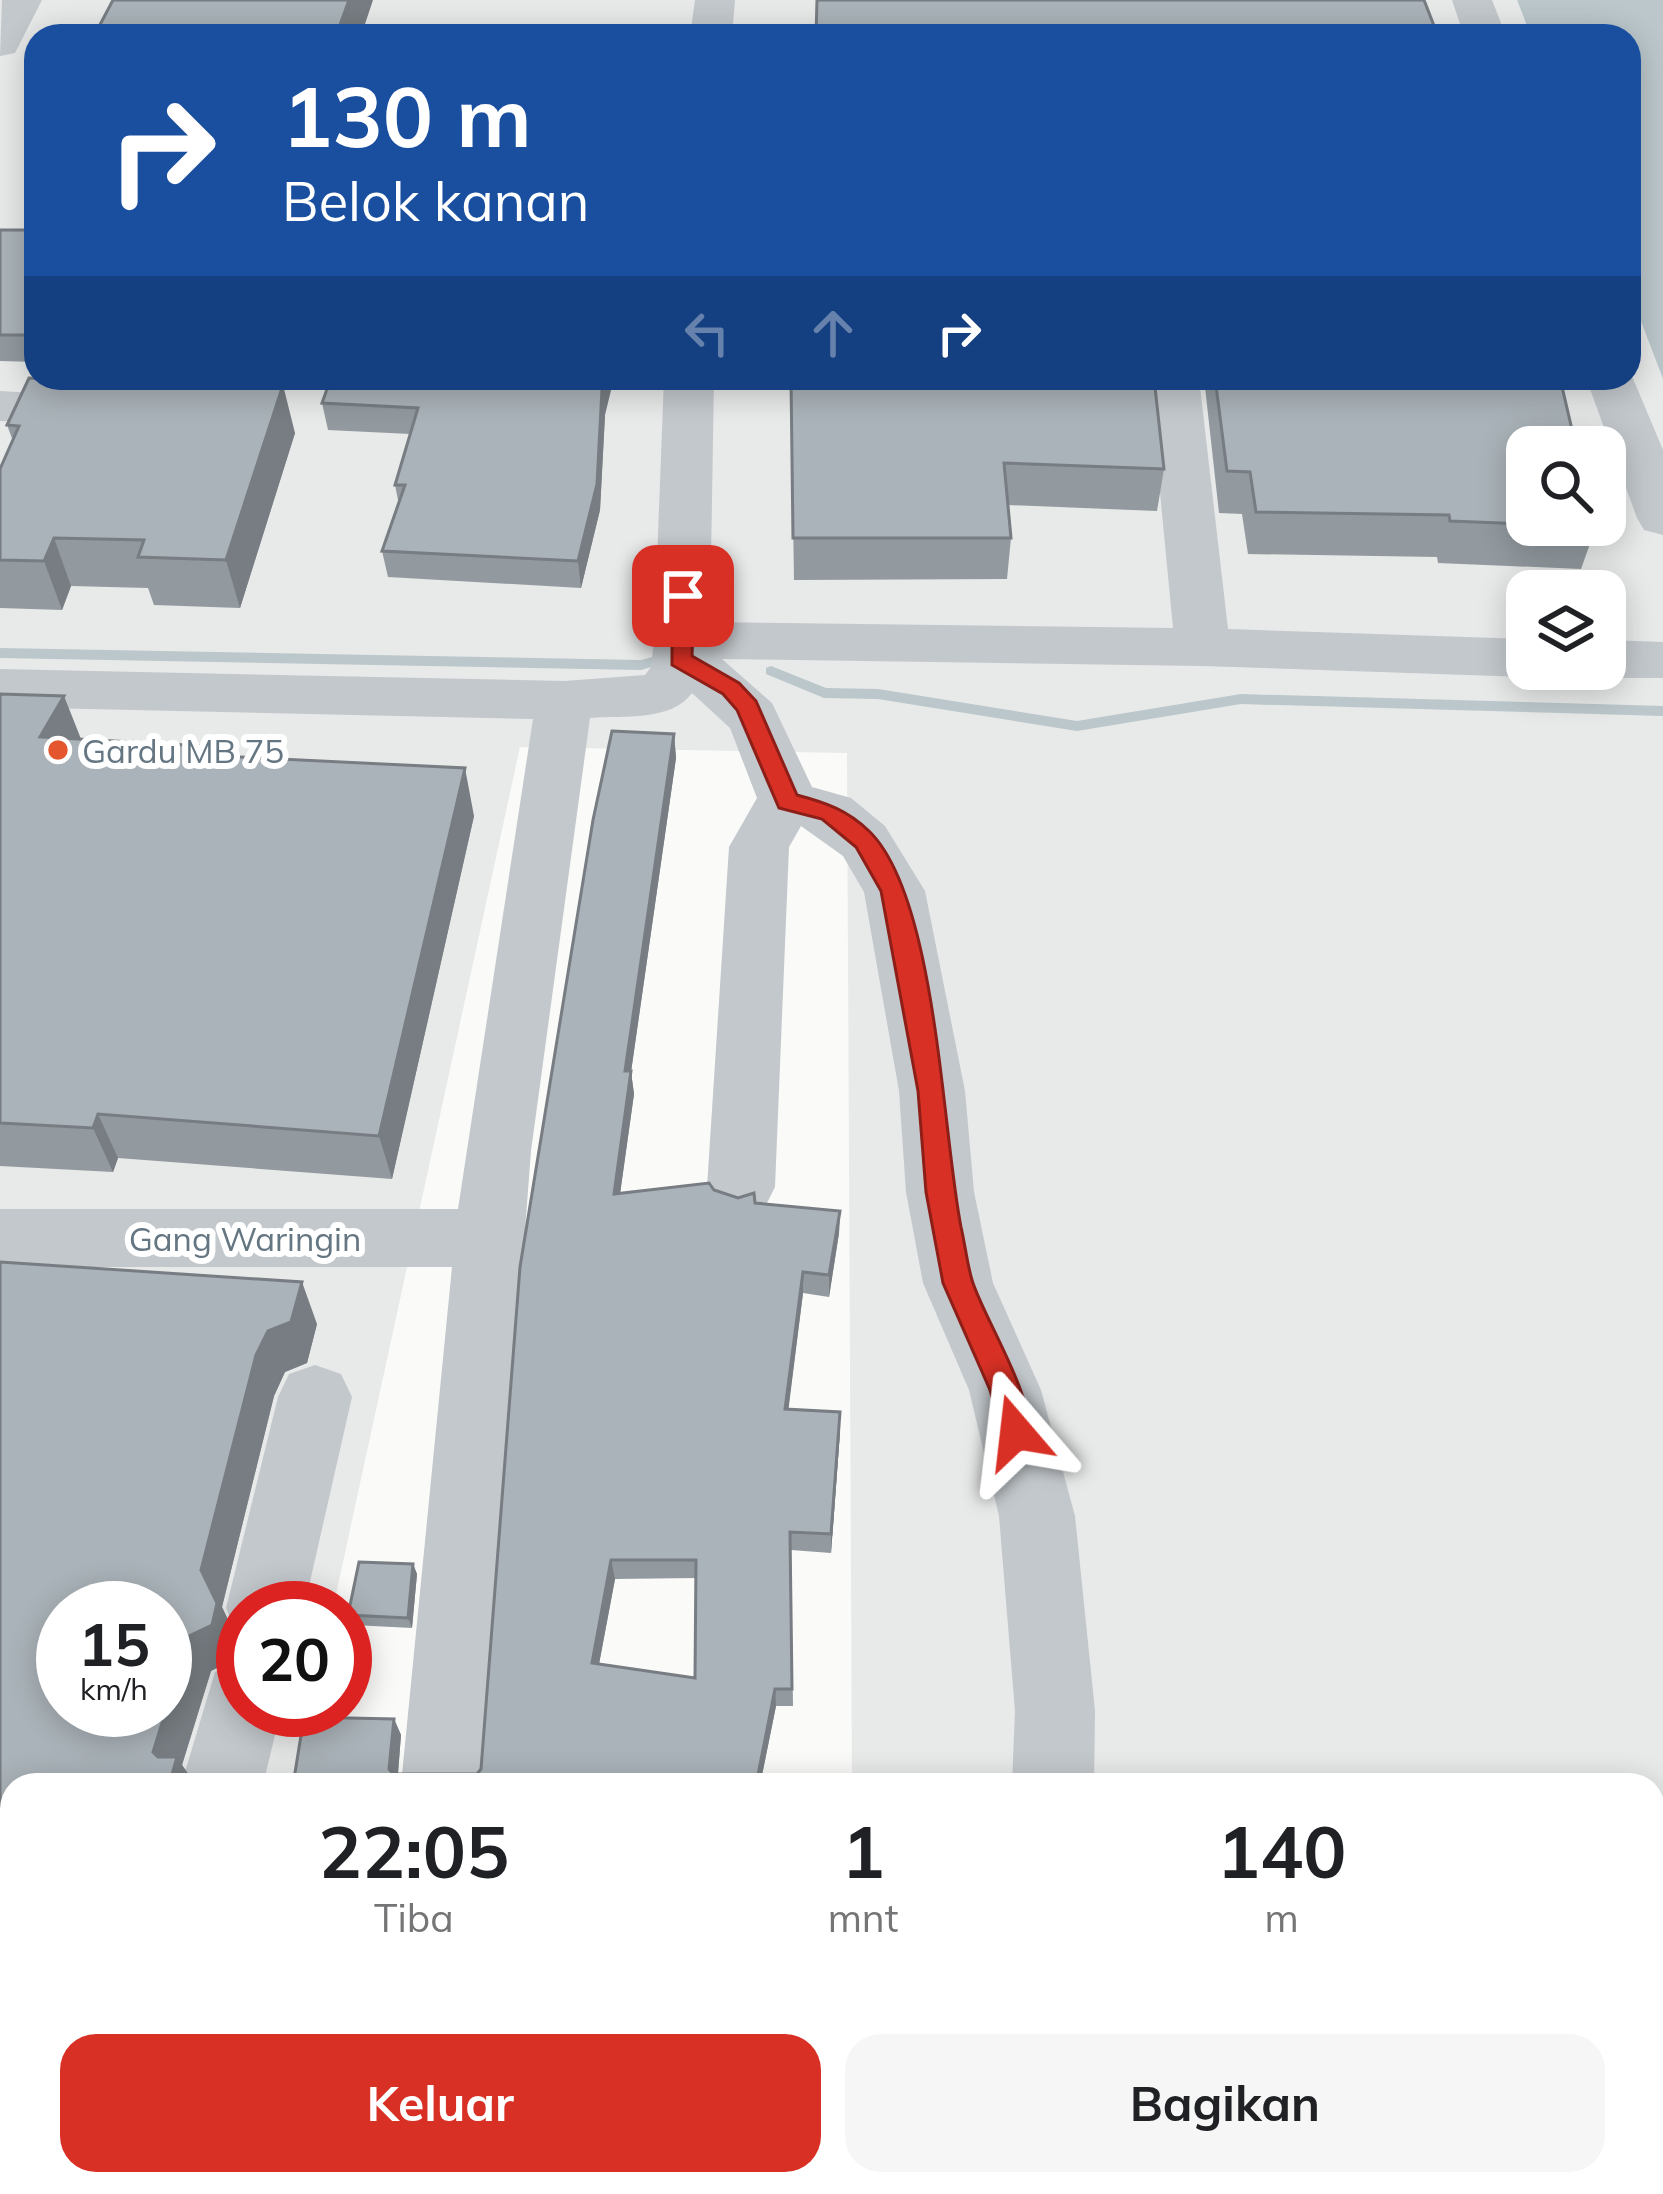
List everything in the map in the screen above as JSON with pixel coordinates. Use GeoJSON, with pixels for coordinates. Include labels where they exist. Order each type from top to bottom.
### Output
{"type":"FeatureCollection","features":[{"type":"Feature","properties":{"kind":"street"},"geometry":{"type":"LineString","coordinates":[[0,44],[22,0]]}},
{"type":"Feature","properties":{"kind":"street"},"geometry":{"type":"LineString","coordinates":[[0,406],[136,396],[88,390]]}},
{"type":"Feature","properties":{"kind":"street"},"geometry":{"type":"LineString","coordinates":[[0,688],[564,700],[662,693],[679,670],[681,650],[689,390]]}},
{"type":"Feature","properties":{"kind":"street"},"geometry":{"type":"LineString","coordinates":[[1175,390],[1202,647]]}},
{"type":"Feature","properties":{"kind":"street"},"geometry":{"type":"LineString","coordinates":[[1615,390],[1663,518]]}},
{"type":"Feature","properties":{"kind":"street"},"geometry":{"type":"LineString","coordinates":[[681,650],[1202,647],[1506,657]]}},
{"type":"Feature","properties":{"kind":"street"},"geometry":{"type":"LineString","coordinates":[[681,650],[748,707],[788,802]]}},
{"type":"Feature","properties":{"kind":"street"},"geometry":{"type":"LineString","coordinates":[[443,1773],[489,1238],[517,1001],[564,700]]}},
{"type":"Feature","properties":{"kind":"street"},"geometry":{"type":"LineString","coordinates":[[741,1187],[759,847],[770,822],[788,802]]}},
{"type":"Feature","properties":{"kind":"street"},"geometry":{"type":"LineString","coordinates":[[788,802],[830,812],[848,826],[864,841],[894,890],[932,1091],[940,1192],[958,1283],[1005,1390],[1037,1516],[1055,1711],[1054,1773]]}},
{"type":"Feature","properties":{"kind":"street","name":"Gang Waringin"},"geometry":{"type":"LineString","coordinates":[[0,1238],[489,1238]]}},
{"type":"Feature","properties":{"kind":"street"},"geometry":{"type":"LineString","coordinates":[[272,1581],[316,1397]]}},
{"type":"Feature","properties":{"kind":"street"},"geometry":{"type":"LineString","coordinates":[[225,1773],[234,1737]]}},
{"type":"Feature","properties":{"kind":"shaded area"},"geometry":{"type":"Polygon","coordinates":[[[0,0],[1517,0],[1526,24],[24,24],[24,390],[1641,390],[1641,321],[1663,379],[1663,1773],[852,1773],[847,753],[520,747],[339,1581],[216,1581],[216,1737],[305,1737],[298,1773],[0,1773],[0,0]]]}},
{"type":"Feature","properties":{"kind":"shaded area"},"geometry":{"type":"Polygon","coordinates":[[[1517,0],[1663,0],[1663,379],[1641,321],[1641,24],[1526,24],[1517,0]]]}},
{"type":"Feature","properties":{"kind":"building"},"geometry":{"type":"Polygon","coordinates":[[[113,0],[349,0],[340,24],[100,24],[113,0]]]}},
{"type":"Feature","properties":{"kind":"building"},"geometry":{"type":"Polygon","coordinates":[[[817,0],[1424,0],[1433,24],[816,24],[817,0]]]}},
{"type":"Feature","properties":{"kind":"building"},"geometry":{"type":"Polygon","coordinates":[[[0,230],[24,230],[24,335],[0,335],[0,230]]]}},
{"type":"Feature","properties":{"kind":"building"},"geometry":{"type":"Polygon","coordinates":[[[24,389],[281,390],[226,560],[138,557],[144,540],[54,538],[44,561],[0,560],[0,469],[19,426],[7,425],[24,389]]]}},
{"type":"Feature","properties":{"kind":"building"},"geometry":{"type":"Polygon","coordinates":[[[327,390],[602,390],[597,484],[578,561],[382,551],[405,485],[395,485],[418,408],[322,403],[327,390]]]}},
{"type":"Feature","properties":{"kind":"building"},"geometry":{"type":"Polygon","coordinates":[[[791,390],[1155,390],[1164,469],[1004,463],[1011,538],[793,538],[791,390]]]}},
{"type":"Feature","properties":{"kind":"building"},"geometry":{"type":"Polygon","coordinates":[[[1217,390],[1563,390],[1571,426],[1506,426],[1506,523],[1450,521],[1449,515],[1256,512],[1250,472],[1227,471],[1217,390]]]}},
{"type":"Feature","properties":{"kind":"building"},"geometry":{"type":"Polygon","coordinates":[[[0,694],[64,696],[40,737],[222,747],[219,756],[465,768],[379,1136],[98,1114],[93,1128],[0,1123],[0,694]]]}},
{"type":"Feature","properties":{"kind":"building"},"geometry":{"type":"Polygon","coordinates":[[[612,731],[674,734],[625,1071],[631,1071],[614,1194],[709,1183],[714,1190],[738,1198],[754,1193],[755,1203],[840,1211],[829,1275],[803,1272],[785,1409],[840,1412],[831,1534],[790,1532],[792,1689],[775,1689],[758,1773],[478,1773],[520,1267],[593,820],[612,731]],[[611,1560],[592,1663],[695,1678],[696,1560],[611,1560]]]}},
{"type":"Feature","properties":{"kind":"building"},"geometry":{"type":"Polygon","coordinates":[[[0,1262],[302,1282],[291,1322],[268,1331],[256,1355],[201,1570],[216,1601],[212,1625],[192,1635],[192,1581],[36,1581],[36,1737],[158,1737],[153,1752],[158,1757],[177,1757],[172,1773],[0,1773],[0,1262]]]}},
{"type":"Feature","properties":{"kind":"building"},"geometry":{"type":"Polygon","coordinates":[[[359,1562],[413,1564],[408,1618],[372,1616],[372,1581],[355,1581],[359,1562]]]}},
{"type":"Feature","properties":{"kind":"building"},"geometry":{"type":"Polygon","coordinates":[[[372,1719],[394,1719],[392,1773],[295,1773],[301,1737],[372,1737],[372,1719]]]}},
{"type":"Feature","properties":{"kind":"waterway"},"geometry":{"type":"LineString","coordinates":[[0,653],[641,665],[664,659]]}},
{"type":"Feature","properties":{"kind":"waterway"},"geometry":{"type":"LineString","coordinates":[[771,671],[824,693],[878,694],[1077,726],[1241,699],[1663,711]]}},
{"type":"Feature","properties":{"kind":"place","name":"Gardu MB 75"},"geometry":{"type":"Point","coordinates":[58,750]}},
{"type":"Feature","properties":{"kind":"route"},"geometry":{"type":"LineString","coordinates":[[683,596],[680,660],[731,688],[748,707],[788,802],[830,812],[864,841],[894,890],[932,1091],[940,1192],[958,1283],[1005,1390],[1016,1432]]}}]}
